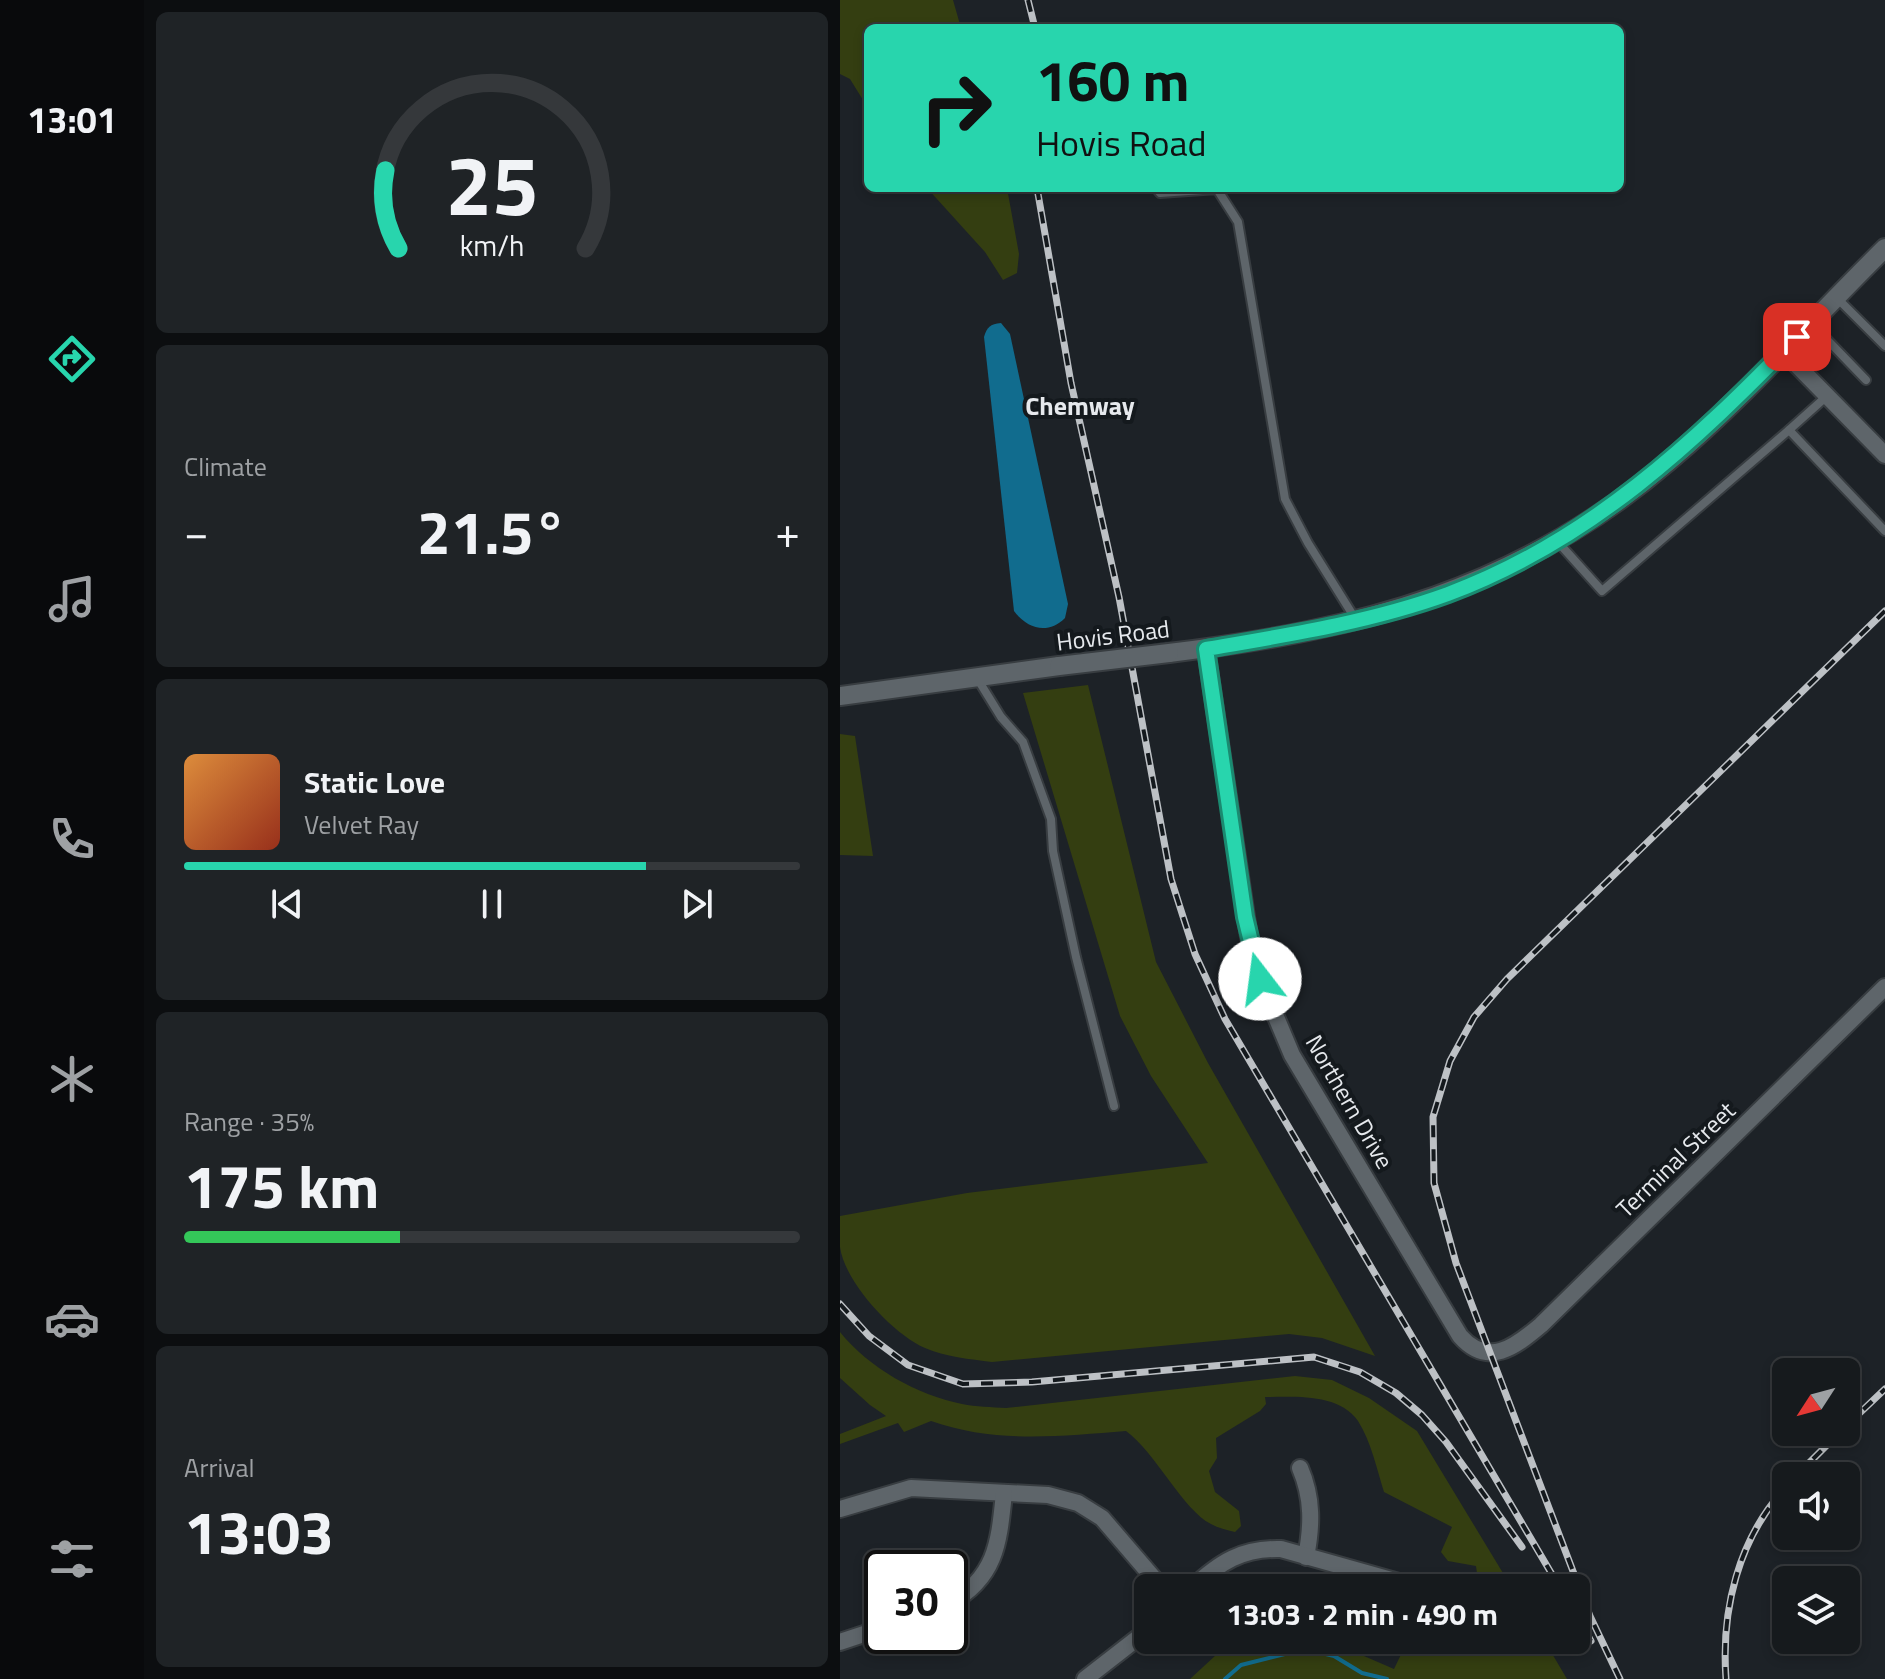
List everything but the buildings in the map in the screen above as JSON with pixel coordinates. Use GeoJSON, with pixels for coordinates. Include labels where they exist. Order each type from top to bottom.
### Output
{"type":"FeatureCollection","features":[{"type":"Feature","properties":{"kind":"street","name":"Hovis Road"},"geometry":{"type":"LineString","coordinates":[[840,696],[1206,649],[1357,620],[1449,594],[1557,541],[1625,496],[1669,462],[1885,248]]}},
{"type":"Feature","properties":{"kind":"street"},"geometry":{"type":"LineString","coordinates":[[1783,351],[1885,455]]}},
{"type":"Feature","properties":{"kind":"street","name":"Northern Drive"},"geometry":{"type":"LineString","coordinates":[[1206,649],[1245,917],[1260,979],[1274,1018],[1292,1055],[1460,1336],[1473,1349],[1491,1353]]}},
{"type":"Feature","properties":{"kind":"street","name":"Terminal Street"},"geometry":{"type":"LineString","coordinates":[[1491,1353],[1517,1345],[1541,1325],[1885,987]]}},
{"type":"Feature","properties":{"kind":"street"},"geometry":{"type":"LineString","coordinates":[[1300,1468],[1311,1501],[1311,1535],[1306,1557]]}},
{"type":"Feature","properties":{"kind":"street"},"geometry":{"type":"LineString","coordinates":[[840,1509],[911,1488],[1048,1495],[1078,1503],[1102,1518],[1150,1574]]}},
{"type":"Feature","properties":{"kind":"street"},"geometry":{"type":"LineString","coordinates":[[968,1589],[978,1581],[998,1547],[1004,1493]]}},
{"type":"Feature","properties":{"kind":"street"},"geometry":{"type":"LineString","coordinates":[[1210,1574],[1243,1552],[1281,1549],[1369,1574]]}},
{"type":"Feature","properties":{"kind":"street"},"geometry":{"type":"LineString","coordinates":[[840,1642],[864,1634]]}},
{"type":"Feature","properties":{"kind":"street"},"geometry":{"type":"LineString","coordinates":[[1085,1679],[1134,1641]]}},
{"type":"Feature","properties":{"kind":"lane"},"geometry":{"type":"LineString","coordinates":[[1219,192],[1238,222],[1285,499],[1308,543],[1357,620]]}},
{"type":"Feature","properties":{"kind":"lane"},"geometry":{"type":"LineString","coordinates":[[1836,297],[1885,346]]}},
{"type":"Feature","properties":{"kind":"lane"},"geometry":{"type":"LineString","coordinates":[[1810,322],[1866,380]]}},
{"type":"Feature","properties":{"kind":"lane"},"geometry":{"type":"LineString","coordinates":[[1557,541],[1602,591],[1827,396]]}},
{"type":"Feature","properties":{"kind":"lane"},"geometry":{"type":"LineString","coordinates":[[1789,430],[1885,531]]}},
{"type":"Feature","properties":{"kind":"lane"},"geometry":{"type":"LineString","coordinates":[[977,678],[1001,717],[1023,742],[1051,819],[1053,851],[1076,957],[1114,1106]]}},
{"type":"Feature","properties":{"kind":"green space"},"geometry":{"type":"Polygon","coordinates":[[[840,0],[953,0],[960,24],[864,24],[864,102],[850,79],[840,74],[840,0]]]}},
{"type":"Feature","properties":{"kind":"green space"},"geometry":{"type":"Polygon","coordinates":[[[931,192],[1008,192],[1019,254],[1017,273],[1003,280],[985,252],[931,192]]]}},
{"type":"Feature","properties":{"kind":"green space"},"geometry":{"type":"Polygon","coordinates":[[[1088,685],[1156,962],[1208,1063],[1375,1356],[1322,1338],[1289,1334],[992,1362],[941,1354],[912,1341],[885,1319],[861,1291],[844,1261],[840,1247],[840,1216],[967,1193],[1208,1163],[1151,1076],[1120,1016],[1023,693],[1088,685]]]}},
{"type":"Feature","properties":{"kind":"green space"},"geometry":{"type":"Polygon","coordinates":[[[840,734],[855,736],[873,856],[840,855],[840,734]]]}},
{"type":"Feature","properties":{"kind":"green space"},"geometry":{"type":"Polygon","coordinates":[[[840,1332],[879,1368],[911,1387],[945,1400],[978,1406],[1006,1408],[1295,1376],[1332,1380],[1369,1398],[1417,1431],[1504,1574],[1477,1574],[1476,1566],[1448,1561],[1441,1552],[1452,1527],[1384,1492],[1363,1429],[1350,1412],[1328,1401],[1265,1397],[1266,1404],[1260,1411],[1216,1438],[1217,1458],[1209,1471],[1215,1492],[1239,1511],[1241,1526],[1235,1532],[1214,1525],[1190,1507],[1148,1453],[1126,1431],[1004,1436],[931,1421],[904,1432],[898,1423],[840,1444],[840,1434],[886,1416],[840,1378],[840,1332]]]}},
{"type":"Feature","properties":{"kind":"green space"},"geometry":{"type":"Polygon","coordinates":[[[1359,1654],[1394,1669],[1401,1654],[1552,1654],[1567,1679],[1190,1679],[1216,1655],[1359,1654]]]}},
{"type":"Feature","properties":{"kind":"water"},"geometry":{"type":"Polygon","coordinates":[[[1001,323],[1010,334],[1068,604],[1065,618],[1052,627],[1031,626],[1014,611],[984,337],[990,327],[1001,323]]]}},
{"type":"Feature","properties":{"kind":"waterway"},"geometry":{"type":"LineString","coordinates":[[1225,1679],[1241,1665],[1305,1649],[1334,1656],[1362,1673],[1387,1679]]}},
{"type":"Feature","properties":{"kind":"railway"},"geometry":{"type":"LineString","coordinates":[[1028,0],[1034,24]]}},
{"type":"Feature","properties":{"kind":"railway"},"geometry":{"type":"LineString","coordinates":[[1038,192],[1071,383],[1119,597],[1171,879],[1195,954],[1225,1019],[1552,1574]]}},
{"type":"Feature","properties":{"kind":"railway"},"geometry":{"type":"LineString","coordinates":[[1620,1679],[1590,1616],[1456,1263],[1434,1183],[1433,1117],[1450,1061],[1474,1017],[1507,979],[1885,611]]}},
{"type":"Feature","properties":{"kind":"railway"},"geometry":{"type":"LineString","coordinates":[[840,1304],[869,1336],[908,1365],[963,1384],[1032,1382],[1314,1357],[1360,1372],[1396,1393],[1422,1415],[1446,1442],[1522,1547]]}},
{"type":"Feature","properties":{"kind":"railway"},"geometry":{"type":"LineString","coordinates":[[1860,1413],[1885,1389]]}},
{"type":"Feature","properties":{"kind":"railway"},"geometry":{"type":"LineString","coordinates":[[1810,1462],[1826,1446]]}},
{"type":"Feature","properties":{"kind":"railway"},"geometry":{"type":"LineString","coordinates":[[1726,1679],[1727,1627],[1736,1577],[1756,1529],[1772,1503]]}},
{"type":"Feature","properties":{"kind":"district","name":"Chemway"},"geometry":{"type":"Point","coordinates":[1080,406]}},
{"type":"Feature","properties":{"kind":"route"},"geometry":{"type":"LineString","coordinates":[[1260,979],[1245,917],[1206,649],[1348,623],[1399,610],[1449,594],[1530,556],[1578,528],[1669,462],[1797,337]]}}]}
